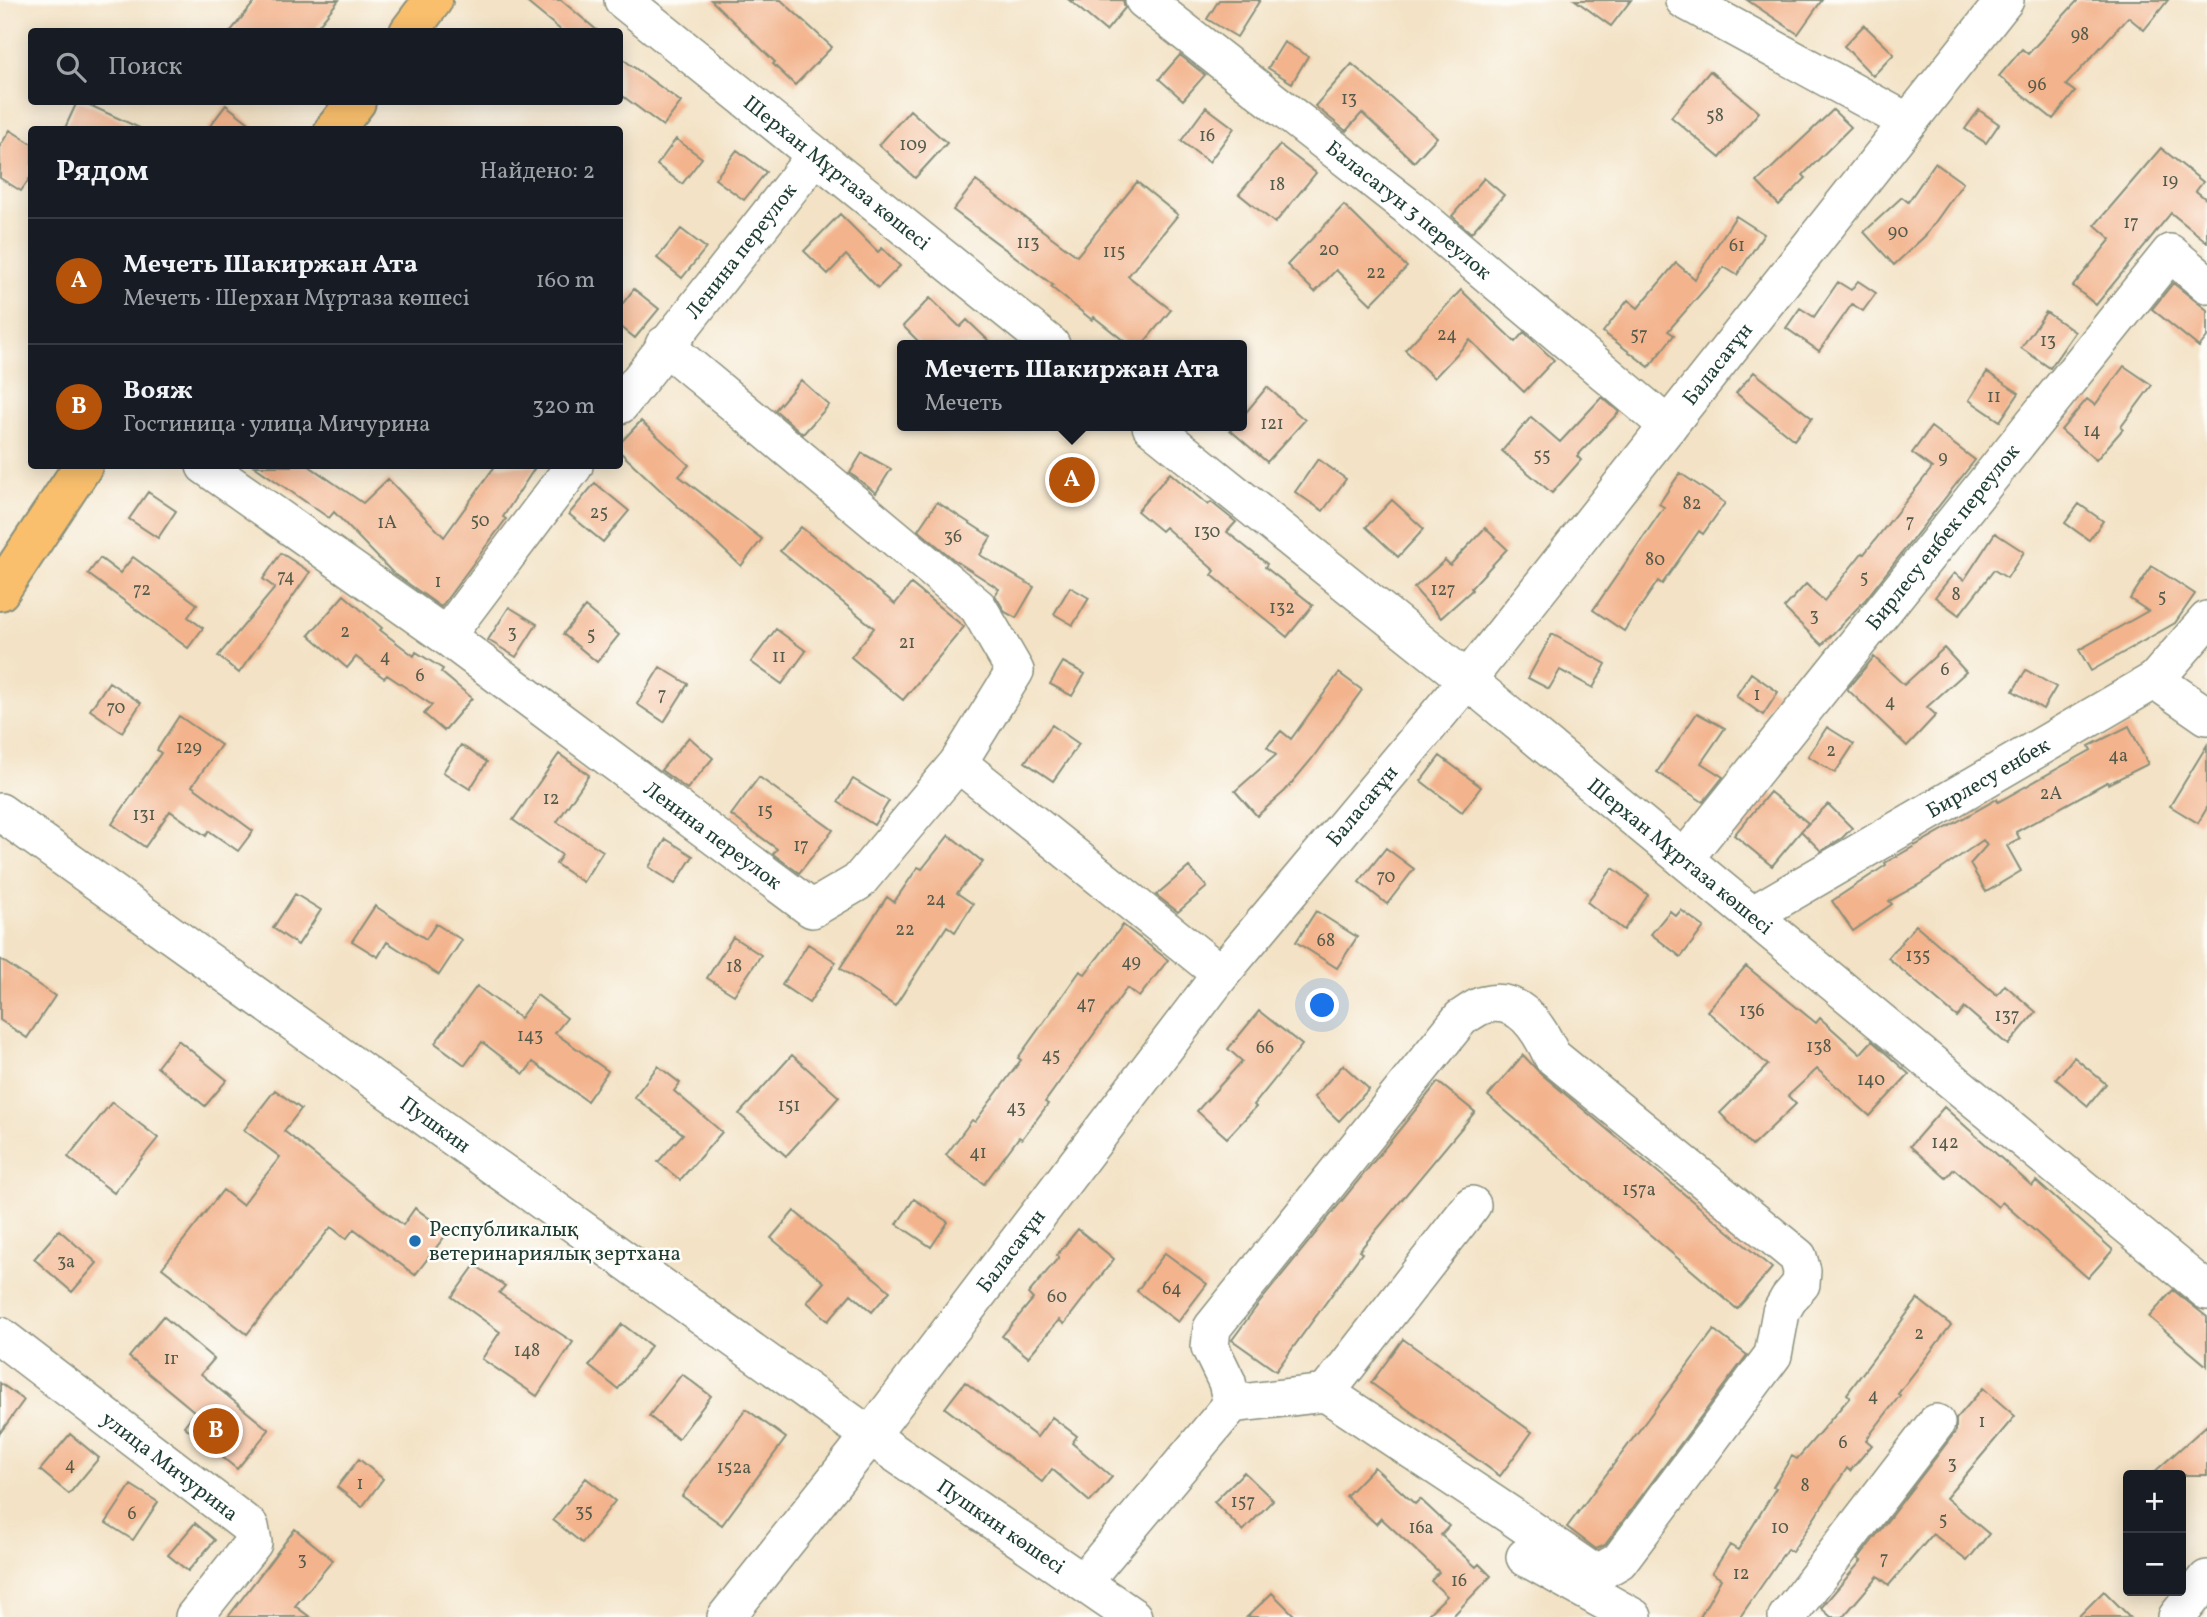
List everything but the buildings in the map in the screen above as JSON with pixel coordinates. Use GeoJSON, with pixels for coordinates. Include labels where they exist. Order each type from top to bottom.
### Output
{"type":"FeatureCollection","features":[{"type":"Feature","properties":{"kind":"main road"},"geometry":{"type":"LineString","coordinates":[[412,28],[433,0]]}},
{"type":"Feature","properties":{"kind":"main road"},"geometry":{"type":"LineString","coordinates":[[337,126],[354,105]]}},
{"type":"Feature","properties":{"kind":"main road"},"geometry":{"type":"LineString","coordinates":[[0,591],[81,469]]}},
{"type":"Feature","properties":{"kind":"street","name":"Шерхан Мұртаза көшесі"},"geometry":{"type":"LineString","coordinates":[[623,0],[1045,340]]}},
{"type":"Feature","properties":{"kind":"street","name":"Баласагун 3 переулок"},"geometry":{"type":"LineString","coordinates":[[1144,0],[1406,206],[1668,426]]}},
{"type":"Feature","properties":{"kind":"street"},"geometry":{"type":"LineString","coordinates":[[1684,0],[1908,122]]}},
{"type":"Feature","properties":{"kind":"street","name":"Баласағұн"},"geometry":{"type":"LineString","coordinates":[[726,1617],[870,1436],[1221,974],[1467,680],[2005,0]]}},
{"type":"Feature","properties":{"kind":"street","name":"Ленина переулок"},"geometry":{"type":"LineString","coordinates":[[623,401],[664,345],[815,156]]}},
{"type":"Feature","properties":{"kind":"street","name":"Бирлесу енбек переулок"},"geometry":{"type":"LineString","coordinates":[[1684,859],[2170,253],[2207,284]]}},
{"type":"Feature","properties":{"kind":"street","name":"Ленина переулок"},"geometry":{"type":"LineString","coordinates":[[209,469],[446,636],[812,909],[858,882],[958,763],[1015,671],[978,607],[664,345]]}},
{"type":"Feature","properties":{"kind":"street","name":"Шерхан Мұртаза көшесі"},"geometry":{"type":"LineString","coordinates":[[1157,431],[1467,680],[2207,1291]]}},
{"type":"Feature","properties":{"kind":"street"},"geometry":{"type":"LineString","coordinates":[[446,636],[572,469]]}},
{"type":"Feature","properties":{"kind":"street","name":"Бирлесу енбек"},"geometry":{"type":"LineString","coordinates":[[1752,915],[2155,680],[2207,620]]}},
{"type":"Feature","properties":{"kind":"street"},"geometry":{"type":"LineString","coordinates":[[2155,680],[2207,716]]}},
{"type":"Feature","properties":{"kind":"street"},"geometry":{"type":"LineString","coordinates":[[958,763],[1221,974]]}},
{"type":"Feature","properties":{"kind":"street","name":"Пушкин"},"geometry":{"type":"LineString","coordinates":[[0,812],[870,1436]]}},
{"type":"Feature","properties":{"kind":"street"},"geometry":{"type":"LineString","coordinates":[[1084,1581],[1232,1404],[1326,1393],[1591,1571],[1605,1569],[1619,1561],[1773,1355],[1781,1312],[1801,1284],[1801,1264],[1798,1257],[1552,1056],[1539,1028],[1520,1011],[1505,1004],[1484,1005],[1461,1018],[1212,1328],[1210,1347],[1227,1382],[1232,1404]]}},
{"type":"Feature","properties":{"kind":"street"},"geometry":{"type":"LineString","coordinates":[[1326,1393],[1472,1205]]}},
{"type":"Feature","properties":{"kind":"street","name":"улица Мичурина"},"geometry":{"type":"LineString","coordinates":[[0,1336],[250,1527],[253,1543],[194,1617]]}},
{"type":"Feature","properties":{"kind":"street"},"geometry":{"type":"LineString","coordinates":[[1787,1617],[1936,1423]]}},
{"type":"Feature","properties":{"kind":"street","name":"Пушкин көшесі"},"geometry":{"type":"LineString","coordinates":[[870,1436],[1133,1617]]}},
{"type":"Feature","properties":{"kind":"street"},"geometry":{"type":"LineString","coordinates":[[1525,1557],[1633,1617]]}},
{"type":"Feature","properties":{"kind":"street"},"geometry":{"type":"LineString","coordinates":[[2177,1617],[2207,1579]]}},
{"type":"Feature","properties":{"kind":"place","name":"Мечеть Шакиржан Ата"},"geometry":{"type":"Point","coordinates":[1072,480]}},
{"type":"Feature","properties":{"kind":"place","name":"Республикалық ветеринариялық зертхана"},"geometry":{"type":"Point","coordinates":[415,1241]}},
{"type":"Feature","properties":{"kind":"place","name":"Вояж"},"geometry":{"type":"Point","coordinates":[216,1431]}}]}
